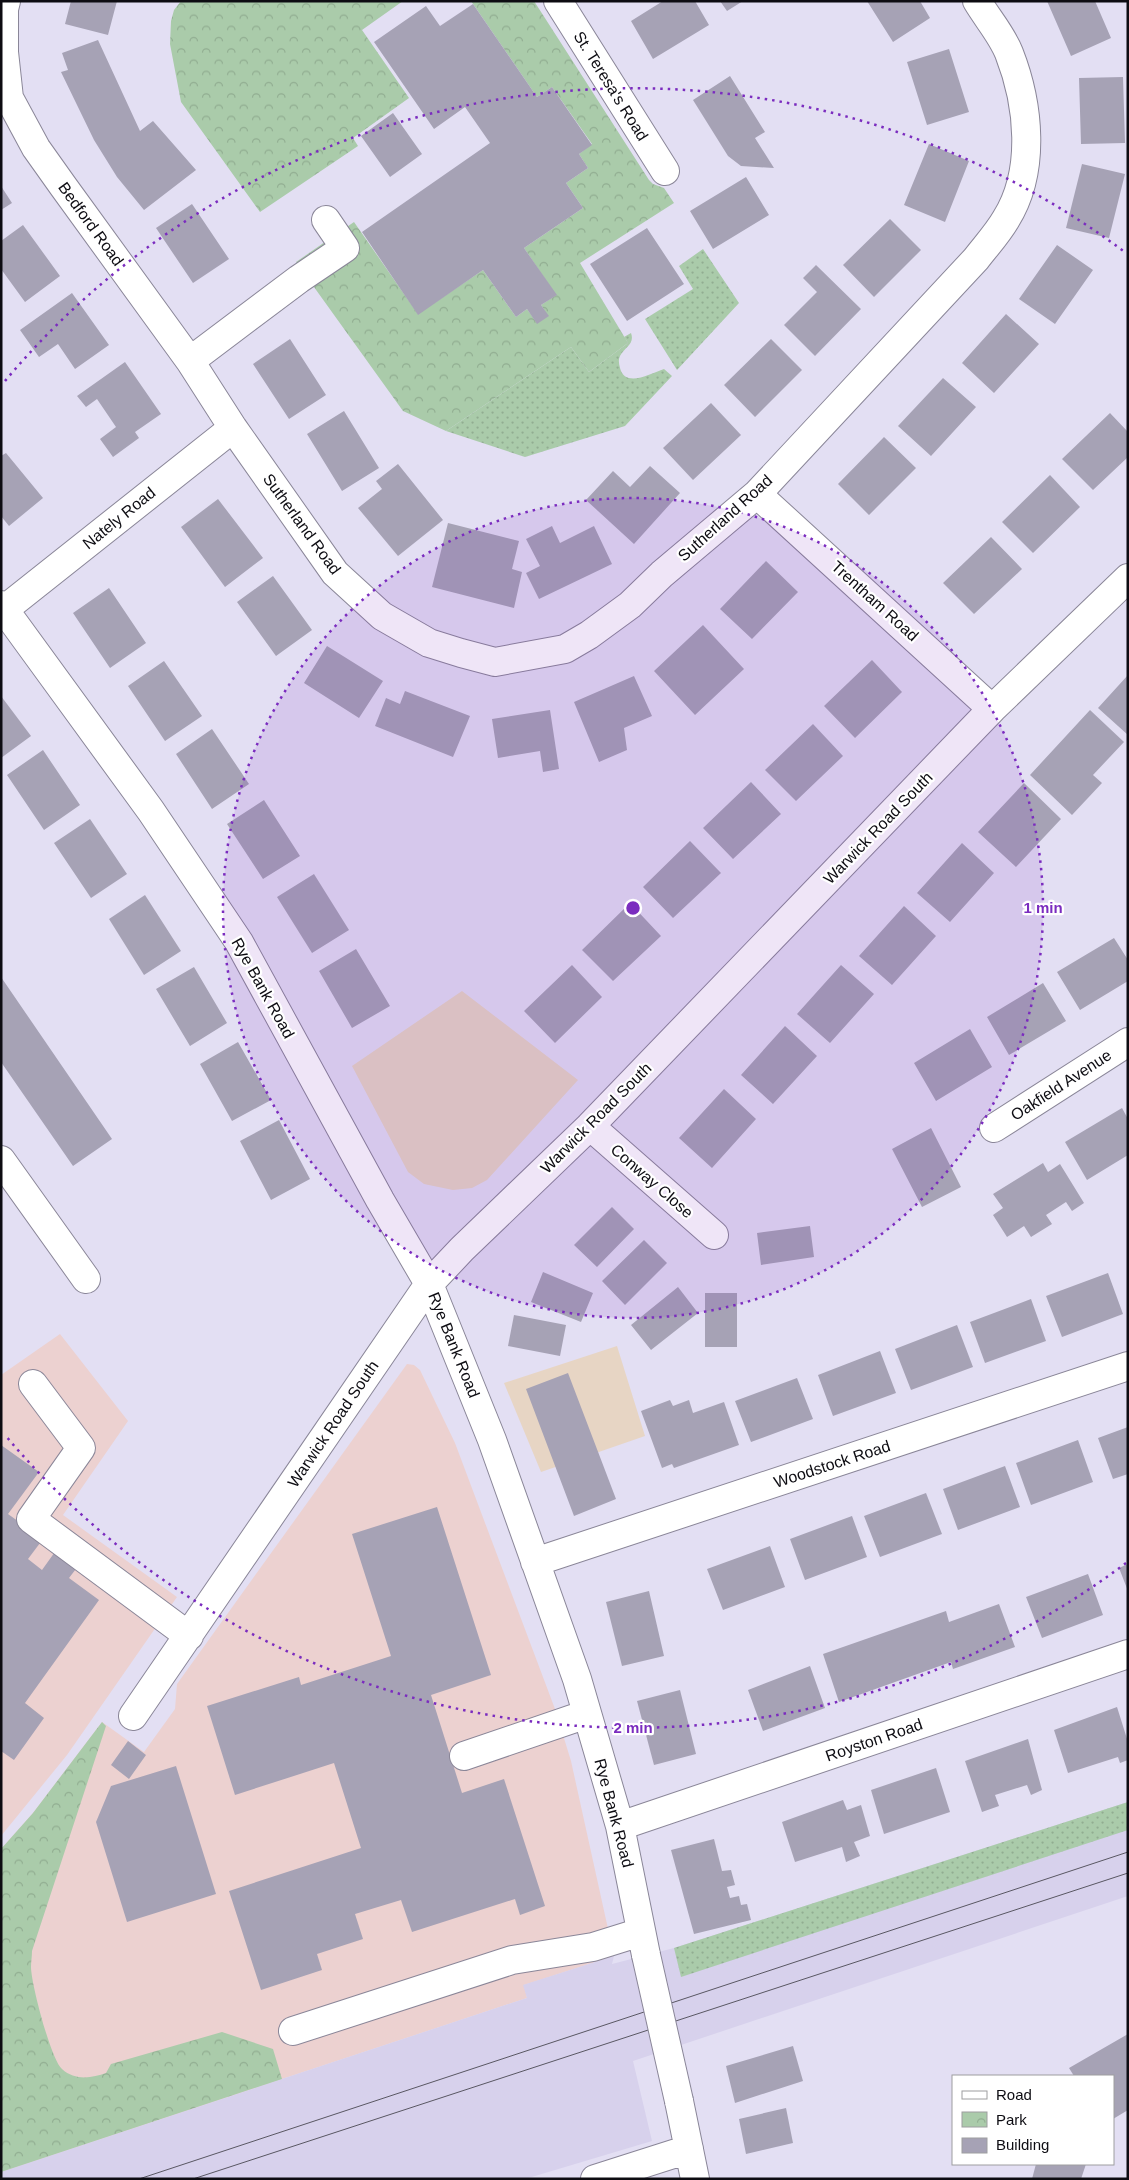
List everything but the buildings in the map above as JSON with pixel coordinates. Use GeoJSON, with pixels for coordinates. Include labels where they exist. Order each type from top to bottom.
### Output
{"type":"FeatureCollection","features":[{"type":"Feature","properties":{"kind":"street","name":"Bedford Road"},"geometry":{"type":"LineString","coordinates":[[6,1],[4,9],[4,52],[9,98],[42,155],[190,361],[232,428]]}},
{"type":"Feature","properties":{"kind":"street","name":"Sutherland Road"},"geometry":{"type":"LineString","coordinates":[[232,428],[335,573],[382,616],[429,643],[495,662],[565,649],[590,635],[630,605],[662,574],[757,494],[976,259],[1006,219],[1018,193],[1025,166],[1023,95],[1008,51],[977,1]]}},
{"type":"Feature","properties":{"kind":"street","name":"St. Teresa's Road"},"geometry":{"type":"LineString","coordinates":[[564,3],[665,171]]}},
{"type":"Feature","properties":{"kind":"street"},"geometry":{"type":"LineString","coordinates":[[190,361],[299,279],[345,248],[326,220]]}},
{"type":"Feature","properties":{"kind":"street","name":"Nately Road"},"geometry":{"type":"LineString","coordinates":[[3,609],[232,428]]}},
{"type":"Feature","properties":{"kind":"street","name":"Trentham Road"},"geometry":{"type":"LineString","coordinates":[[757,494],[992,709]]}},
{"type":"Feature","properties":{"kind":"street","name":"Warwick Road South"},"geometry":{"type":"LineString","coordinates":[[133,1716],[429,1284],[469,1242],[590,1126],[992,709],[1128,578]]}},
{"type":"Feature","properties":{"kind":"street","name":"Rye Bank Road"},"geometry":{"type":"LineString","coordinates":[[3,609],[151,811],[238,942],[380,1200],[429,1284],[492,1440],[577,1679],[620,1826],[643,1944],[695,2179]]}},
{"type":"Feature","properties":{"kind":"street","name":"Oakfield Avenue"},"geometry":{"type":"LineString","coordinates":[[994,1128],[1128,1042]]}},
{"type":"Feature","properties":{"kind":"street","name":"Conway Close"},"geometry":{"type":"LineString","coordinates":[[590,1126],[714,1235]]}},
{"type":"Feature","properties":{"kind":"street"},"geometry":{"type":"LineString","coordinates":[[1,1160],[86,1279]]}},
{"type":"Feature","properties":{"kind":"street","name":"Woodstock Road"},"geometry":{"type":"LineString","coordinates":[[535,1562],[1128,1366]]}},
{"type":"Feature","properties":{"kind":"street"},"geometry":{"type":"LineString","coordinates":[[33,1384],[81,1448],[31,1519],[189,1636]]}},
{"type":"Feature","properties":{"kind":"street","name":"Royston Road"},"geometry":{"type":"LineString","coordinates":[[620,1826],[1128,1654]]}},
{"type":"Feature","properties":{"kind":"street"},"geometry":{"type":"LineString","coordinates":[[464,1756],[587,1714]]}},
{"type":"Feature","properties":{"kind":"street"},"geometry":{"type":"LineString","coordinates":[[293,2032],[512,1960],[594,1947],[643,1944]]}},
{"type":"Feature","properties":{"kind":"street"},"geometry":{"type":"LineString","coordinates":[[595,2179],[689,2148]]}},
{"type":"Feature","properties":{"kind":"shaded area"},"geometry":{"type":"Polygon","coordinates":[[[462,991],[578,1080],[487,1180],[472,1188],[453,1190],[424,1184],[408,1172],[352,1066],[462,991]]]}},
{"type":"Feature","properties":{"kind":"shaded area"},"geometry":{"type":"Polygon","coordinates":[[[60,1334],[128,1421],[63,1515],[177,1597],[67,1755],[1,1836],[1,1375],[60,1334]]]}},
{"type":"Feature","properties":{"kind":"shaded area"},"geometry":{"type":"Polygon","coordinates":[[[617,1346],[645,1436],[541,1472],[504,1383],[617,1346]]]}},
{"type":"Feature","properties":{"kind":"shaded area"},"geometry":{"type":"Polygon","coordinates":[[[407,1364],[414,1365],[420,1370],[455,1443],[555,1709],[571,1761],[614,1956],[524,1985],[527,1998],[1,2172],[1,1849],[33,1813],[102,1722],[144,1752],[175,1709],[177,1684],[407,1364]]]}},
{"type":"Feature","properties":{"kind":"shaded area"},"geometry":{"type":"Polygon","coordinates":[[[1128,1802],[1128,1896],[633,2061],[652,2141],[525,2179],[1,2179],[1,2172],[527,1998],[523,1985],[614,1956],[612,1964],[674,1948],[1128,1802]]]}},
{"type":"Feature","properties":{"kind":"green space"},"geometry":{"type":"Polygon","coordinates":[[[181,1],[403,1],[362,30],[409,98],[353,138],[358,146],[260,212],[181,102],[170,44],[171,21],[174,10],[181,1]]]}},
{"type":"Feature","properties":{"kind":"green space"},"geometry":{"type":"Polygon","coordinates":[[[471,1],[534,1],[649,180],[653,184],[664,188],[674,203],[580,263],[628,343],[589,372],[571,347],[446,431],[403,411],[296,262],[354,222],[418,314],[483,270],[516,317],[527,309],[537,323],[548,316],[541,305],[556,295],[524,248],[583,208],[566,183],[588,168],[579,154],[592,144],[552,87],[537,97],[471,1]]]}},
{"type":"Feature","properties":{"kind":"green space"},"geometry":{"type":"Polygon","coordinates":[[[703,249],[739,303],[677,370],[645,319],[693,289],[679,266],[703,249]]]}},
{"type":"Feature","properties":{"kind":"green space"},"geometry":{"type":"Polygon","coordinates":[[[631,333],[631,343],[619,359],[623,374],[627,377],[639,378],[664,369],[672,376],[625,426],[525,457],[446,431],[571,347],[589,372],[628,343],[624,337],[631,333]]]}},
{"type":"Feature","properties":{"kind":"green space"},"geometry":{"type":"Polygon","coordinates":[[[102,1722],[106,1726],[32,1951],[31,1967],[34,1988],[47,2037],[58,2063],[62,2069],[72,2075],[78,2077],[95,2076],[106,2073],[111,2064],[222,2032],[273,2049],[282,2079],[1,2172],[1,1849],[33,1813],[102,1722]]]}},
{"type":"Feature","properties":{"kind":"green space"},"geometry":{"type":"Polygon","coordinates":[[[1128,1802],[1128,1830],[681,1977],[674,1948],[1128,1802]]]}},
{"type":"Feature","properties":{"kind":"tram line"},"geometry":{"type":"LineString","coordinates":[[139,2179],[1128,1852]]}},
{"type":"Feature","properties":{"kind":"tram line"},"geometry":{"type":"LineString","coordinates":[[193,2179],[1128,1873]]}}]}
